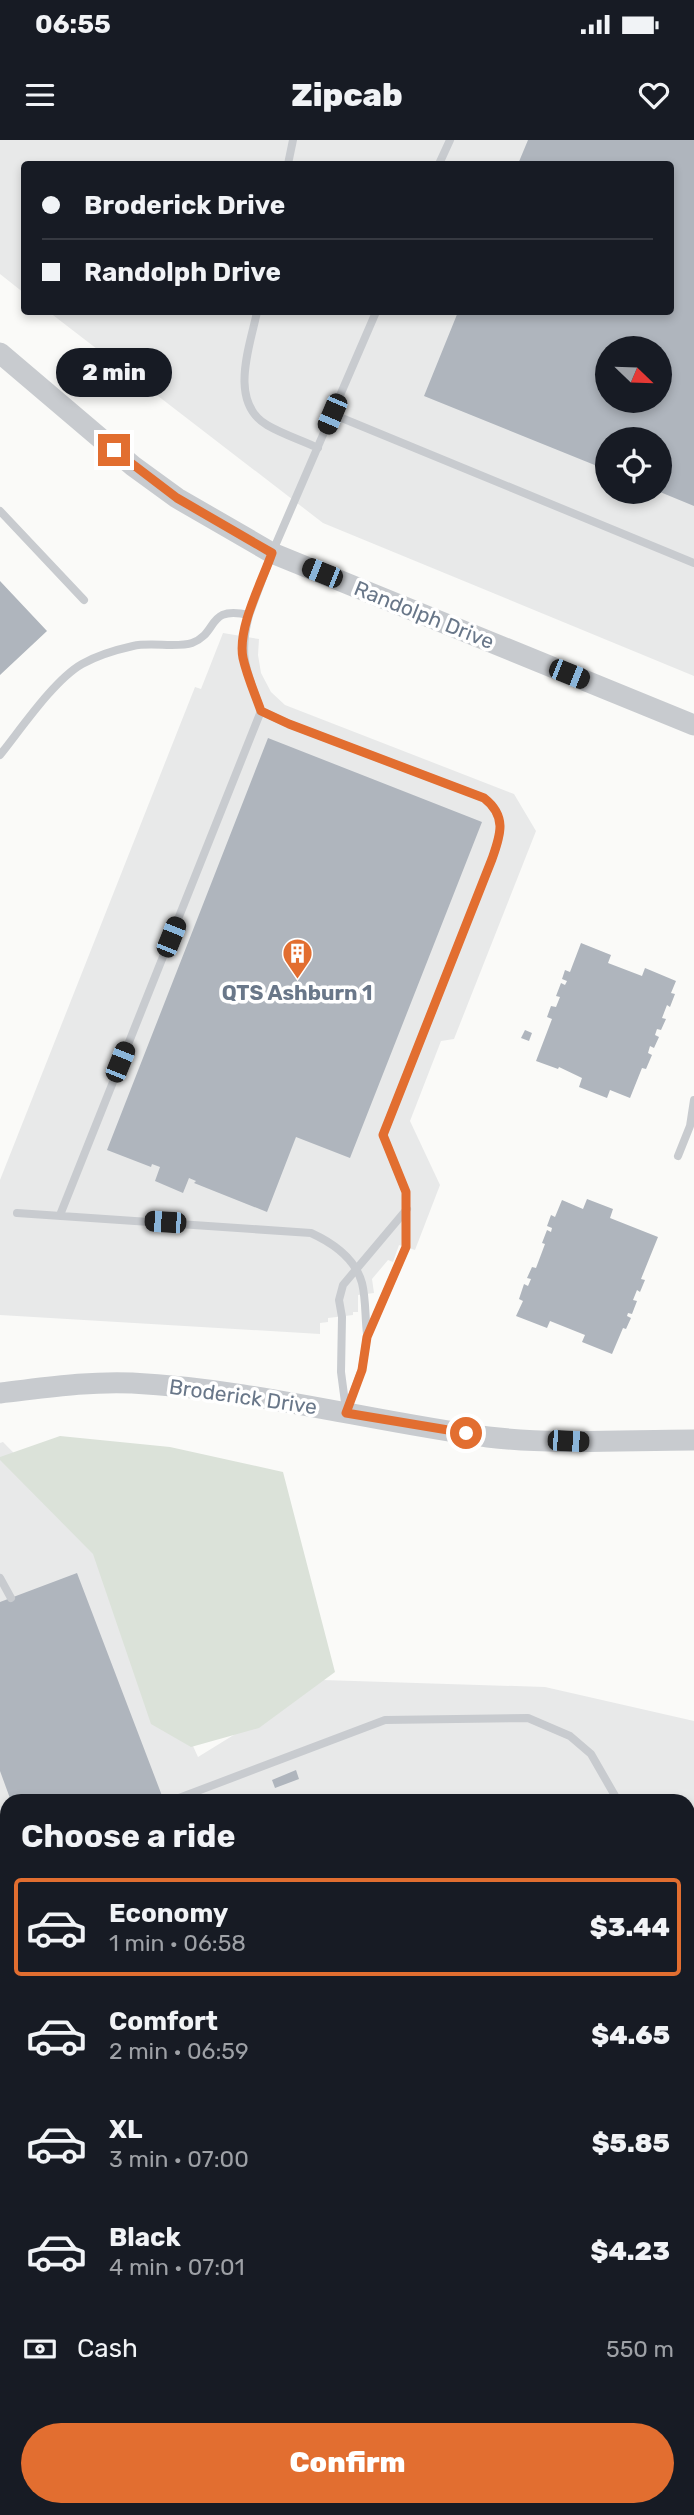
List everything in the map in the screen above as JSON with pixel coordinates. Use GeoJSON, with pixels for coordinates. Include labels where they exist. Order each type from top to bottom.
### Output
{"type":"FeatureCollection","features":[{"type":"Feature","properties":{"kind":"street","name":"Randolph Drive"},"geometry":{"type":"LineString","coordinates":[[0,353],[133,466],[223,526],[272,553],[694,724]]}},
{"type":"Feature","properties":{"kind":"street","name":"Broderick Drive"},"geometry":{"type":"LineString","coordinates":[[0,1393],[129,1383],[237,1393],[489,1437],[594,1442],[694,1440]]}},
{"type":"Feature","properties":{"kind":"lane"},"geometry":{"type":"LineString","coordinates":[[289,161],[293,140]]}},
{"type":"Feature","properties":{"kind":"lane"},"geometry":{"type":"LineString","coordinates":[[440,161],[450,140]]}},
{"type":"Feature","properties":{"kind":"lane"},"geometry":{"type":"LineString","coordinates":[[256,315],[244,374],[248,405],[264,424],[318,448]]}},
{"type":"Feature","properties":{"kind":"lane"},"geometry":{"type":"LineString","coordinates":[[60,1215],[261,711],[243,657],[243,639],[249,615],[272,553],[375,315]]}},
{"type":"Feature","properties":{"kind":"lane"},"geometry":{"type":"LineString","coordinates":[[332,414],[694,563]]}},
{"type":"Feature","properties":{"kind":"lane"},"geometry":{"type":"LineString","coordinates":[[0,511],[84,600]]}},
{"type":"Feature","properties":{"kind":"lane"},"geometry":{"type":"LineString","coordinates":[[0,755],[46,697],[80,665],[111,651],[145,643],[191,643],[204,634],[216,618],[231,611],[249,615]]}},
{"type":"Feature","properties":{"kind":"lane"},"geometry":{"type":"LineString","coordinates":[[261,711],[484,798],[494,806],[500,822],[499,838],[492,859],[383,1135],[406,1192],[406,1247],[367,1337]]}},
{"type":"Feature","properties":{"kind":"lane"},"geometry":{"type":"LineString","coordinates":[[678,1156],[692,1124],[694,1100]]}},
{"type":"Feature","properties":{"kind":"lane"},"geometry":{"type":"LineString","coordinates":[[346,1413],[341,1372],[342,1317],[339,1300],[343,1285],[407,1209]]}},
{"type":"Feature","properties":{"kind":"lane"},"geometry":{"type":"LineString","coordinates":[[17,1213],[311,1233],[339,1247],[362,1283],[367,1337],[362,1370],[346,1413]]}},
{"type":"Feature","properties":{"kind":"lane"},"geometry":{"type":"LineString","coordinates":[[0,1578],[10,1598]]}},
{"type":"Feature","properties":{"kind":"lane"},"geometry":{"type":"LineString","coordinates":[[189,1794],[385,1720],[528,1718],[570,1735],[591,1754],[614,1794]]}},
{"type":"Feature","properties":{"kind":"shaded area"},"geometry":{"type":"Polygon","coordinates":[[[0,140],[694,140],[694,676],[323,523],[53,315],[674,315],[674,161],[21,161],[21,291],[0,274],[0,140]]]}},
{"type":"Feature","properties":{"kind":"shaded area"},"geometry":{"type":"Polygon","coordinates":[[[223,633],[259,639],[261,673],[271,692],[285,705],[514,794],[536,831],[454,1039],[441,1041],[410,1121],[440,1185],[415,1250],[399,1245],[393,1262],[388,1260],[372,1279],[374,1293],[358,1295],[358,1312],[328,1318],[328,1322],[320,1323],[320,1334],[0,1315],[0,1180],[195,687],[201,689],[223,633]]]}},
{"type":"Feature","properties":{"kind":"shaded area"},"geometry":{"type":"Polygon","coordinates":[[[60,1436],[170,1447],[283,1472],[335,1672],[259,1728],[191,1747],[151,1724],[93,1554],[0,1460],[0,1457],[60,1436]]]}},
{"type":"Feature","properties":{"kind":"shaded area"},"geometry":{"type":"Polygon","coordinates":[[[3,1442],[100,1541],[198,1757],[323,1680],[545,1687],[694,1721],[694,1794],[0,1794],[0,1443],[3,1442]]]}},
{"type":"Feature","properties":{"kind":"building"},"geometry":{"type":"Polygon","coordinates":[[[528,140],[694,140],[694,506],[672,497],[672,427],[595,427],[595,465],[424,396],[457,315],[674,315],[674,161],[519,161],[528,140]]]}},
{"type":"Feature","properties":{"kind":"building"},"geometry":{"type":"Polygon","coordinates":[[[0,581],[47,631],[0,675],[0,581]]]}},
{"type":"Feature","properties":{"kind":"building","name":"QTS Ashburn 1"},"geometry":{"type":"Polygon","coordinates":[[[268,738],[482,822],[350,1158],[296,1137],[267,1212],[194,1183],[196,1181],[189,1178],[183,1193],[155,1181],[160,1167],[152,1164],[151,1167],[107,1150],[268,738]]]}},
{"type":"Feature","properties":{"kind":"building"},"geometry":{"type":"Polygon","coordinates":[[[581,943],[611,955],[608,963],[642,976],[645,968],[676,981],[671,993],[675,994],[662,1018],[666,1019],[661,1030],[657,1029],[655,1035],[659,1037],[654,1048],[650,1046],[648,1053],[652,1055],[646,1069],[642,1068],[630,1098],[610,1090],[607,1098],[579,1087],[582,1078],[559,1067],[558,1069],[536,1061],[552,1019],[547,1017],[551,1006],[556,1007],[560,997],[556,996],[561,983],[565,985],[567,981],[562,979],[565,970],[570,972],[581,943]]]}},
{"type":"Feature","properties":{"kind":"building"},"geometry":{"type":"Polygon","coordinates":[[[525,1030],[532,1033],[529,1041],[521,1038],[525,1030]]]}},
{"type":"Feature","properties":{"kind":"building"},"geometry":{"type":"Polygon","coordinates":[[[587,1199],[613,1209],[610,1218],[658,1237],[641,1279],[645,1280],[633,1300],[637,1301],[632,1314],[628,1313],[627,1316],[631,1318],[626,1329],[623,1328],[612,1354],[582,1342],[585,1335],[550,1321],[547,1328],[516,1316],[523,1301],[519,1299],[524,1284],[528,1286],[531,1279],[527,1278],[532,1267],[536,1268],[547,1230],[551,1232],[552,1228],[547,1226],[551,1215],[555,1217],[562,1200],[583,1209],[587,1199]]]}},
{"type":"Feature","properties":{"kind":"building"},"geometry":{"type":"Polygon","coordinates":[[[77,1573],[161,1794],[8,1794],[0,1771],[0,1602],[77,1573]]]}},
{"type":"Feature","properties":{"kind":"building"},"geometry":{"type":"Polygon","coordinates":[[[296,1770],[299,1779],[275,1788],[272,1780],[296,1770]]]}},
{"type":"Feature","properties":{"kind":"place","name":"QTS Ashburn 1"},"geometry":{"type":"Point","coordinates":[297,980]}},
{"type":"Feature","properties":{"kind":"route"},"geometry":{"type":"LineString","coordinates":[[114,450],[177,498],[272,553],[243,639],[243,657],[261,711],[484,798],[494,806],[500,822],[499,838],[492,859],[383,1135],[406,1192],[406,1247],[367,1337],[362,1370],[346,1413],[466,1433]]}}]}
